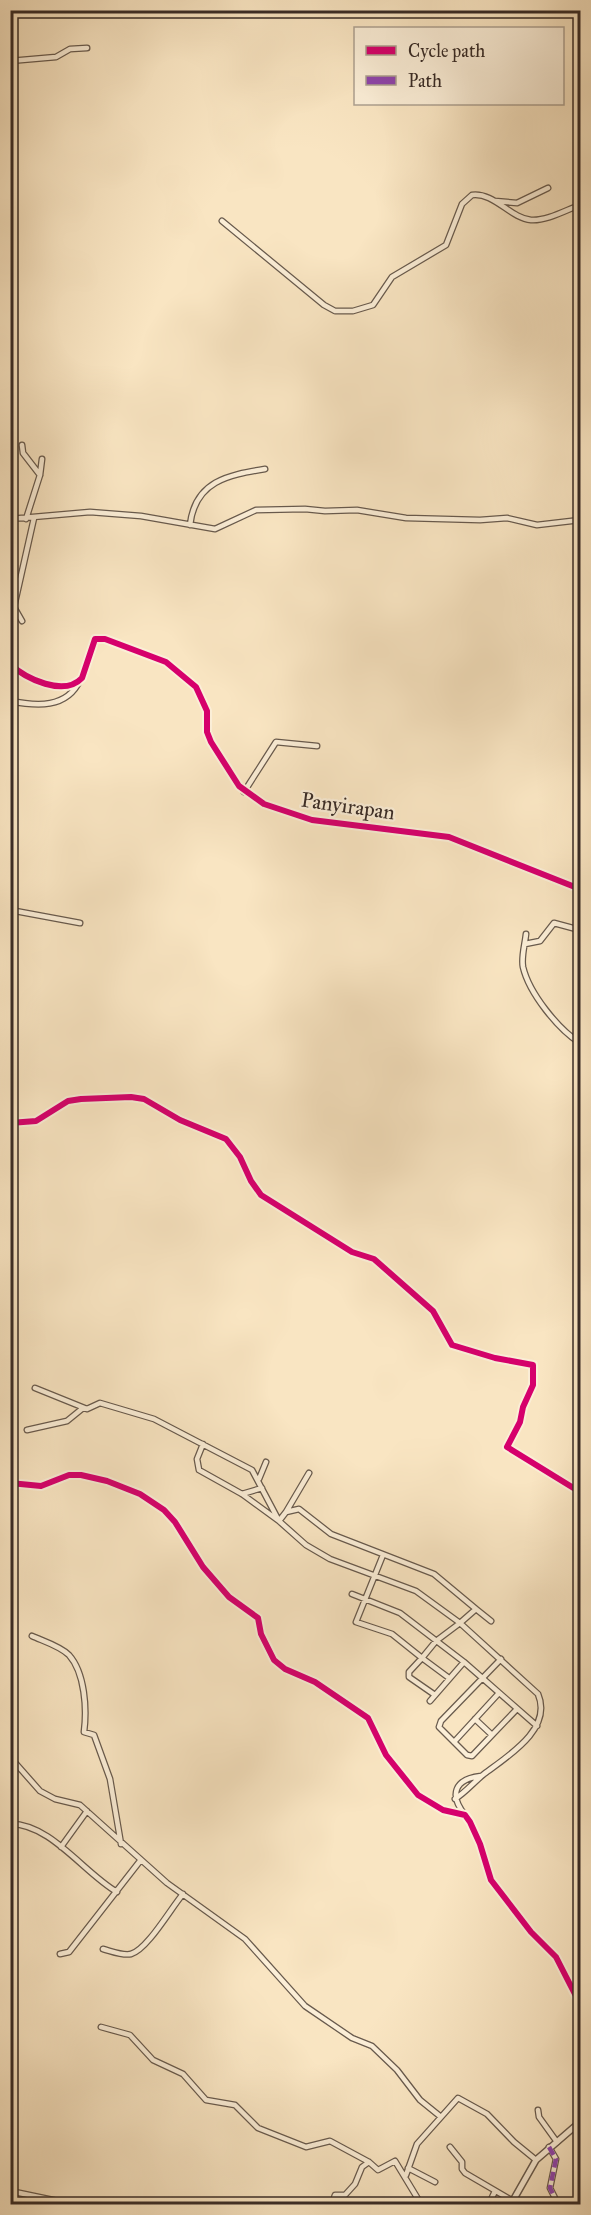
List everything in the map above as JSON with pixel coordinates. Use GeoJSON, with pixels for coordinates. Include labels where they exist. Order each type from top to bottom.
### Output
{"type":"FeatureCollection","features":[{"type":"Feature","properties":{"kind":"street"},"geometry":{"type":"LineString","coordinates":[[10,61],[56,57],[69,49],[87,48]]}},
{"type":"Feature","properties":{"kind":"street"},"geometry":{"type":"LineString","coordinates":[[492,200],[517,203],[548,188]]}},
{"type":"Feature","properties":{"kind":"street"},"geometry":{"type":"LineString","coordinates":[[222,221],[327,307],[344,312],[365,309],[374,304],[392,277],[446,245],[462,204],[467,198],[478,194],[529,220],[542,219],[580,205]]}},
{"type":"Feature","properties":{"kind":"street"},"geometry":{"type":"LineString","coordinates":[[22,445],[23,453],[40,475]]}},
{"type":"Feature","properties":{"kind":"street"},"geometry":{"type":"LineString","coordinates":[[26,519],[40,475],[42,459]]}},
{"type":"Feature","properties":{"kind":"street"},"geometry":{"type":"LineString","coordinates":[[190,525],[199,498],[210,484],[265,469]]}},
{"type":"Feature","properties":{"kind":"street"},"geometry":{"type":"LineString","coordinates":[[10,519],[90,512],[141,516],[215,529],[256,510],[305,508],[332,511],[357,510],[406,518],[480,520],[507,518],[537,525],[580,520]]}},
{"type":"Feature","properties":{"kind":"street"},"geometry":{"type":"LineString","coordinates":[[22,621],[15,612],[15,599],[34,518]]}},
{"type":"Feature","properties":{"kind":"street","name":"Panyirapan"},"geometry":{"type":"LineString","coordinates":[[80,680],[93,642],[98,638],[135,650],[173,666],[201,692],[207,711],[207,732],[211,742],[244,792],[269,807],[312,820],[449,837],[580,889]]}},
{"type":"Feature","properties":{"kind":"street"},"geometry":{"type":"LineString","coordinates":[[10,664],[23,674],[43,683],[62,686],[80,680]]}},
{"type":"Feature","properties":{"kind":"street"},"geometry":{"type":"LineString","coordinates":[[10,701],[40,706],[50,705],[74,692],[80,680]]}},
{"type":"Feature","properties":{"kind":"street"},"geometry":{"type":"LineString","coordinates":[[244,792],[276,742],[317,746]]}},
{"type":"Feature","properties":{"kind":"street"},"geometry":{"type":"LineString","coordinates":[[10,910],[80,923]]}},
{"type":"Feature","properties":{"kind":"street"},"geometry":{"type":"LineString","coordinates":[[525,944],[540,941],[554,923],[580,930]]}},
{"type":"Feature","properties":{"kind":"street"},"geometry":{"type":"LineString","coordinates":[[526,934],[523,966],[542,1004],[563,1030],[580,1043]]}},
{"type":"Feature","properties":{"kind":"street"},"geometry":{"type":"LineString","coordinates":[[10,1123],[36,1121],[68,1101],[136,1097],[150,1101],[180,1120],[220,1135],[236,1150],[261,1195],[352,1252],[374,1259],[433,1311],[452,1345],[495,1358],[533,1365],[533,1385],[522,1407],[520,1422],[507,1447],[580,1492]]}},
{"type":"Feature","properties":{"kind":"street"},"geometry":{"type":"LineString","coordinates":[[35,1388],[83,1408],[89,1409],[100,1403],[154,1419],[252,1470],[259,1479],[279,1521]]}},
{"type":"Feature","properties":{"kind":"street"},"geometry":{"type":"LineString","coordinates":[[27,1430],[67,1420],[83,1408]]}},
{"type":"Feature","properties":{"kind":"street"},"geometry":{"type":"LineString","coordinates":[[203,1444],[198,1455],[197,1467],[242,1494],[318,1553],[416,1591],[460,1623],[538,1694],[542,1710],[537,1726],[521,1743],[455,1799]]}},
{"type":"Feature","properties":{"kind":"street"},"geometry":{"type":"LineString","coordinates":[[259,1479],[266,1462]]}},
{"type":"Feature","properties":{"kind":"street"},"geometry":{"type":"LineString","coordinates":[[279,1521],[309,1473]]}},
{"type":"Feature","properties":{"kind":"street"},"geometry":{"type":"LineString","coordinates":[[10,1483],[41,1486],[62,1477],[81,1475],[107,1481],[140,1494],[164,1510],[176,1522],[202,1567],[229,1597],[258,1618],[261,1634],[274,1660],[285,1669],[326,1689],[344,1704],[368,1718],[386,1755],[418,1796],[443,1810],[465,1815]]}},
{"type":"Feature","properties":{"kind":"street"},"geometry":{"type":"LineString","coordinates":[[242,1494],[262,1488]]}},
{"type":"Feature","properties":{"kind":"street"},"geometry":{"type":"LineString","coordinates":[[286,1512],[299,1509],[331,1534],[434,1574],[491,1621]]}},
{"type":"Feature","properties":{"kind":"street"},"geometry":{"type":"LineString","coordinates":[[383,1555],[356,1622],[381,1628],[392,1634],[449,1678]]}},
{"type":"Feature","properties":{"kind":"street"},"geometry":{"type":"LineString","coordinates":[[352,1594],[365,1597],[400,1613],[464,1662],[516,1710],[537,1726]]}},
{"type":"Feature","properties":{"kind":"street"},"geometry":{"type":"LineString","coordinates":[[435,1695],[409,1677],[409,1672],[436,1641],[476,1609]]}},
{"type":"Feature","properties":{"kind":"street"},"geometry":{"type":"LineString","coordinates":[[32,1636],[68,1654],[76,1668],[86,1714],[84,1732],[94,1735],[110,1779],[121,1844]]}},
{"type":"Feature","properties":{"kind":"street"},"geometry":{"type":"LineString","coordinates":[[501,1659],[440,1724],[440,1730],[471,1756],[516,1710]]}},
{"type":"Feature","properties":{"kind":"street"},"geometry":{"type":"LineString","coordinates":[[430,1701],[464,1662]]}},
{"type":"Feature","properties":{"kind":"street"},"geometry":{"type":"LineString","coordinates":[[454,1742],[499,1694]]}},
{"type":"Feature","properties":{"kind":"street"},"geometry":{"type":"LineString","coordinates":[[475,1719],[492,1736]]}},
{"type":"Feature","properties":{"kind":"street"},"geometry":{"type":"LineString","coordinates":[[10,1757],[46,1795],[73,1802],[87,1811],[140,1861],[245,1939],[314,2013],[352,2038],[372,2046],[402,2075],[420,2100],[441,2117]]}},
{"type":"Feature","properties":{"kind":"street"},"geometry":{"type":"LineString","coordinates":[[481,1776],[468,1779],[460,1784],[454,1792],[455,1799],[476,1832],[491,1880],[531,1932],[551,1951],[580,2004]]}},
{"type":"Feature","properties":{"kind":"street"},"geometry":{"type":"LineString","coordinates":[[61,1847],[87,1811]]}},
{"type":"Feature","properties":{"kind":"street"},"geometry":{"type":"LineString","coordinates":[[10,1824],[28,1825],[61,1847],[97,1880],[117,1892]]}},
{"type":"Feature","properties":{"kind":"street"},"geometry":{"type":"LineString","coordinates":[[60,1954],[69,1952],[140,1861]]}},
{"type":"Feature","properties":{"kind":"street"},"geometry":{"type":"LineString","coordinates":[[103,1949],[126,1954],[136,1952],[153,1936],[166,1914],[183,1894]]}},
{"type":"Feature","properties":{"kind":"street"},"geometry":{"type":"LineString","coordinates":[[101,2028],[130,2035],[153,2060],[183,2074],[206,2100],[235,2104],[258,2128],[306,2147],[330,2141],[379,2170],[395,2161],[406,2176],[421,2205]]}},
{"type":"Feature","properties":{"kind":"street"},"geometry":{"type":"LineString","coordinates":[[406,2176],[417,2144],[460,2098],[487,2114],[514,2142],[536,2160]]}},
{"type":"Feature","properties":{"kind":"street"},"geometry":{"type":"LineString","coordinates":[[538,2110],[539,2117],[557,2142]]}},
{"type":"Feature","properties":{"kind":"street"},"geometry":{"type":"LineString","coordinates":[[450,2147],[462,2162],[462,2171],[512,2203],[536,2160],[549,2147],[578,2129],[580,2122]]}},
{"type":"Feature","properties":{"kind":"street"},"geometry":{"type":"LineString","coordinates":[[549,2147],[556,2159],[550,2188],[557,2202]]}},
{"type":"Feature","properties":{"kind":"street"},"geometry":{"type":"LineString","coordinates":[[332,2205],[335,2195],[343,2196],[353,2187],[362,2167],[369,2162]]}},
{"type":"Feature","properties":{"kind":"street"},"geometry":{"type":"LineString","coordinates":[[408,2168],[435,2182]]}},
{"type":"Feature","properties":{"kind":"street"},"geometry":{"type":"LineString","coordinates":[[10,2191],[72,2205]]}},
{"type":"Feature","properties":{"kind":"street"},"geometry":{"type":"LineString","coordinates":[[489,2205],[495,2192]]}},
{"type":"Feature","properties":{"kind":"marked path"},"geometry":{"type":"LineString","coordinates":[[549,2147],[556,2159],[550,2188],[557,2202]]}},
{"type":"Feature","properties":{"kind":"cycle path"},"geometry":{"type":"LineString","coordinates":[[10,664],[35,680],[45,684],[65,686],[82,678],[95,639],[105,639],[166,662],[196,687],[207,711],[207,732],[211,742],[239,786],[264,804],[312,820],[449,837],[580,889]]}},
{"type":"Feature","properties":{"kind":"cycle path"},"geometry":{"type":"LineString","coordinates":[[10,1123],[36,1121],[68,1101],[131,1097],[144,1099],[180,1120],[226,1139],[240,1157],[251,1181],[261,1195],[352,1252],[374,1259],[433,1311],[452,1345],[495,1358],[533,1365],[533,1385],[523,1407],[520,1422],[507,1447],[580,1492]]}},
{"type":"Feature","properties":{"kind":"cycle path"},"geometry":{"type":"LineString","coordinates":[[10,1483],[41,1486],[69,1475],[81,1475],[107,1481],[140,1494],[164,1510],[175,1522],[203,1567],[229,1597],[258,1618],[261,1634],[274,1660],[285,1669],[315,1682],[368,1718],[386,1755],[418,1795],[443,1810],[465,1815],[480,1844],[491,1880],[531,1932],[556,1957],[580,2004]]}}]}
